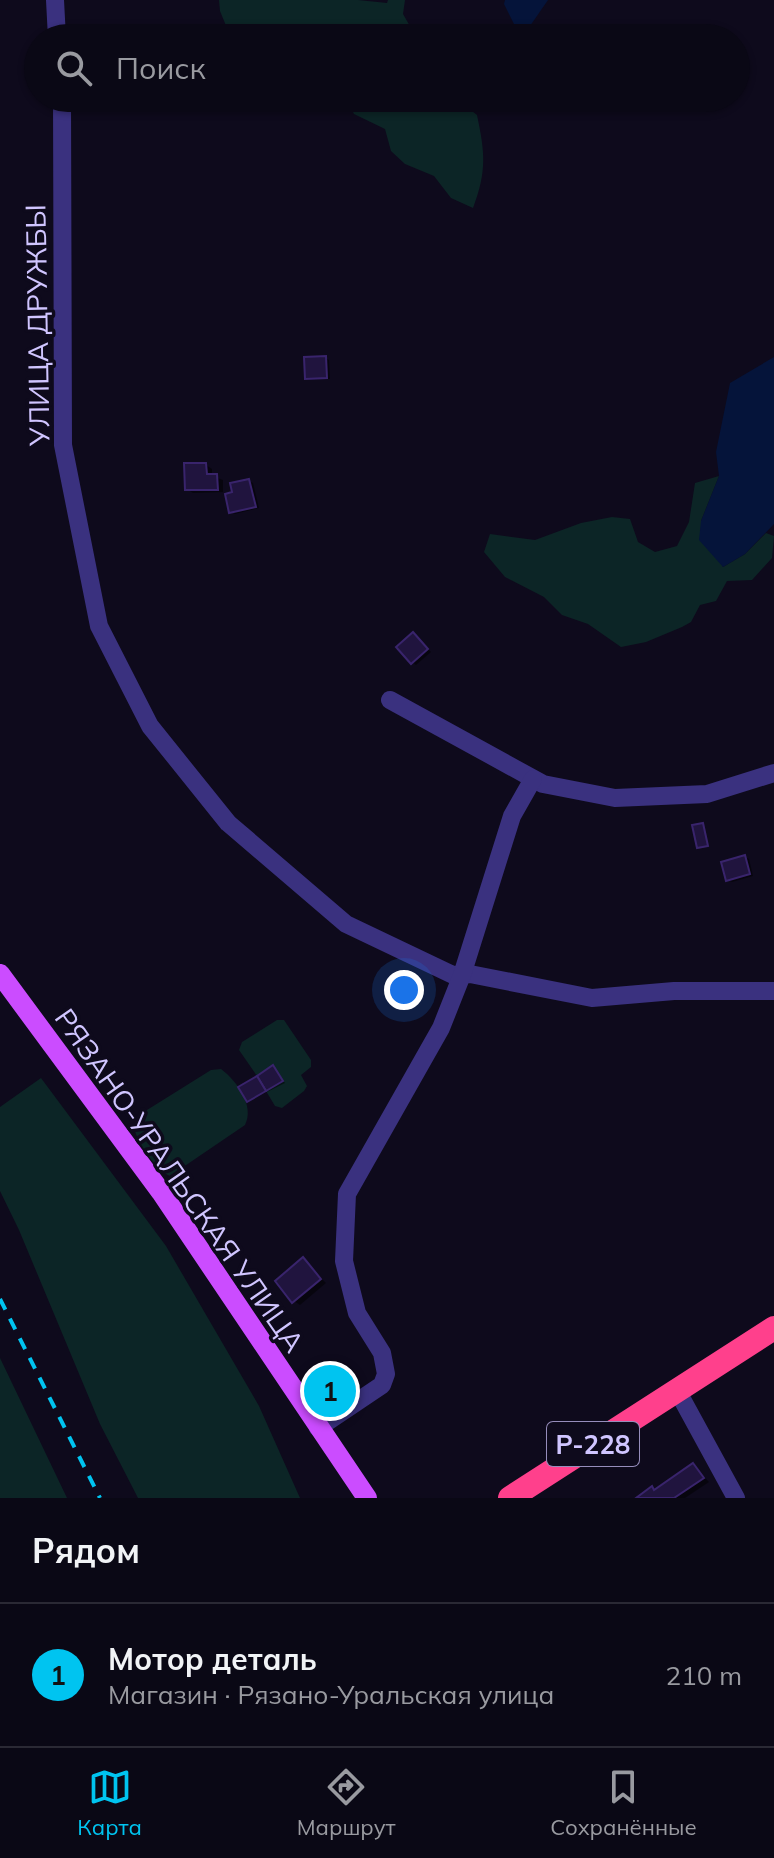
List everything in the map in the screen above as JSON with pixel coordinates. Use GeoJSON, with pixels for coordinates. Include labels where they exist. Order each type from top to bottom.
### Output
{"type":"FeatureCollection","features":[{"type":"Feature","properties":{"kind":"highway","name":"Р-228"},"geometry":{"type":"LineString","coordinates":[[510,1498],[774,1328]]}},
{"type":"Feature","properties":{"kind":"main road","name":"РЯЗАНО-УРАЛЬСКАЯ УЛИЦА"},"geometry":{"type":"LineString","coordinates":[[0,974],[161,1192],[367,1498]]}},
{"type":"Feature","properties":{"kind":"street"},"geometry":{"type":"LineString","coordinates":[[55,0],[56,24]]}},
{"type":"Feature","properties":{"kind":"street","name":"УЛИЦА ДРУЖБЫ"},"geometry":{"type":"LineString","coordinates":[[62,112],[63,445],[99,626],[150,726],[228,823],[346,924],[453,975],[592,998],[674,991],[774,991]]}},
{"type":"Feature","properties":{"kind":"street"},"geometry":{"type":"LineString","coordinates":[[390,700],[543,784],[615,798],[707,794],[774,773]]}},
{"type":"Feature","properties":{"kind":"street"},"geometry":{"type":"LineString","coordinates":[[318,1428],[382,1385],[386,1374],[382,1353],[357,1313],[344,1261],[347,1194],[441,1028],[462,975],[512,816],[533,779]]}},
{"type":"Feature","properties":{"kind":"street"},"geometry":{"type":"LineString","coordinates":[[677,1390],[736,1498]]}},
{"type":"Feature","properties":{"kind":"green space"},"geometry":{"type":"Polygon","coordinates":[[[219,0],[358,0],[387,3],[388,0],[405,0],[403,14],[409,24],[225,24],[219,0]]]}},
{"type":"Feature","properties":{"kind":"green space"},"geometry":{"type":"Polygon","coordinates":[[[473,112],[477,115],[483,162],[481,183],[473,208],[451,198],[434,176],[405,164],[391,151],[385,129],[354,114],[473,112]]]}},
{"type":"Feature","properties":{"kind":"green space"},"geometry":{"type":"Polygon","coordinates":[[[719,476],[701,521],[723,567],[745,554],[766,533],[774,536],[772,558],[752,580],[727,581],[716,601],[700,605],[691,622],[646,642],[621,647],[588,624],[562,615],[544,597],[505,577],[484,552],[490,534],[535,540],[581,523],[612,517],[630,519],[638,542],[655,552],[677,546],[689,522],[695,483],[719,476]]]}},
{"type":"Feature","properties":{"kind":"green space"},"geometry":{"type":"Polygon","coordinates":[[[277,1020],[284,1020],[311,1060],[311,1067],[301,1075],[307,1086],[304,1091],[282,1108],[275,1106],[266,1091],[283,1081],[273,1066],[257,1076],[239,1050],[242,1042],[277,1020]]]}},
{"type":"Feature","properties":{"kind":"green space"},"geometry":{"type":"Polygon","coordinates":[[[221,1069],[243,1094],[248,1110],[245,1125],[170,1176],[155,1164],[139,1140],[135,1125],[139,1115],[211,1070],[221,1069]]]}},
{"type":"Feature","properties":{"kind":"green space"},"geometry":{"type":"Polygon","coordinates":[[[41,1078],[166,1246],[259,1406],[300,1498],[138,1498],[100,1424],[0,1191],[0,1107],[41,1078]]]}},
{"type":"Feature","properties":{"kind":"green space"},"geometry":{"type":"Polygon","coordinates":[[[0,1358],[67,1498],[0,1498],[0,1358]]]}},
{"type":"Feature","properties":{"kind":"water"},"geometry":{"type":"Polygon","coordinates":[[[505,0],[548,0],[531,24],[514,24],[505,0]]]}},
{"type":"Feature","properties":{"kind":"water"},"geometry":{"type":"Polygon","coordinates":[[[774,357],[774,524],[745,554],[723,567],[699,540],[701,521],[719,476],[716,452],[730,383],[774,357]]]}},
{"type":"Feature","properties":{"kind":"building"},"geometry":{"type":"Polygon","coordinates":[[[326,356],[327,378],[305,379],[304,357],[326,356]]]}},
{"type":"Feature","properties":{"kind":"building"},"geometry":{"type":"Polygon","coordinates":[[[184,463],[206,463],[207,474],[217,474],[218,490],[185,490],[184,463]]]}},
{"type":"Feature","properties":{"kind":"building"},"geometry":{"type":"Polygon","coordinates":[[[249,479],[256,507],[229,513],[225,494],[232,492],[230,483],[249,479]]]}},
{"type":"Feature","properties":{"kind":"building"},"geometry":{"type":"Polygon","coordinates":[[[413,632],[428,649],[411,664],[396,647],[413,632]]]}},
{"type":"Feature","properties":{"kind":"building"},"geometry":{"type":"Polygon","coordinates":[[[703,823],[708,846],[697,848],[692,825],[703,823]]]}},
{"type":"Feature","properties":{"kind":"building"},"geometry":{"type":"Polygon","coordinates":[[[745,855],[750,874],[726,881],[721,862],[745,855]]]}},
{"type":"Feature","properties":{"kind":"building"},"geometry":{"type":"Polygon","coordinates":[[[273,1065],[283,1081],[266,1091],[257,1076],[273,1065]]]}},
{"type":"Feature","properties":{"kind":"building"},"geometry":{"type":"Polygon","coordinates":[[[257,1076],[266,1091],[247,1102],[238,1087],[257,1076]]]}},
{"type":"Feature","properties":{"kind":"building"},"geometry":{"type":"Polygon","coordinates":[[[303,1257],[321,1279],[292,1303],[275,1281],[303,1257]]]}},
{"type":"Feature","properties":{"kind":"building"},"geometry":{"type":"Polygon","coordinates":[[[340,1365],[357,1390],[334,1405],[317,1381],[340,1365]]]}},
{"type":"Feature","properties":{"kind":"building"},"geometry":{"type":"Polygon","coordinates":[[[693,1463],[704,1478],[674,1498],[636,1498],[652,1486],[654,1490],[693,1463]]]}},
{"type":"Feature","properties":{"kind":"railway"},"geometry":{"type":"LineString","coordinates":[[0,1299],[100,1498]]}},
{"type":"Feature","properties":{"kind":"place","name":"Мотор деталь"},"geometry":{"type":"Point","coordinates":[330,1391]}}]}
